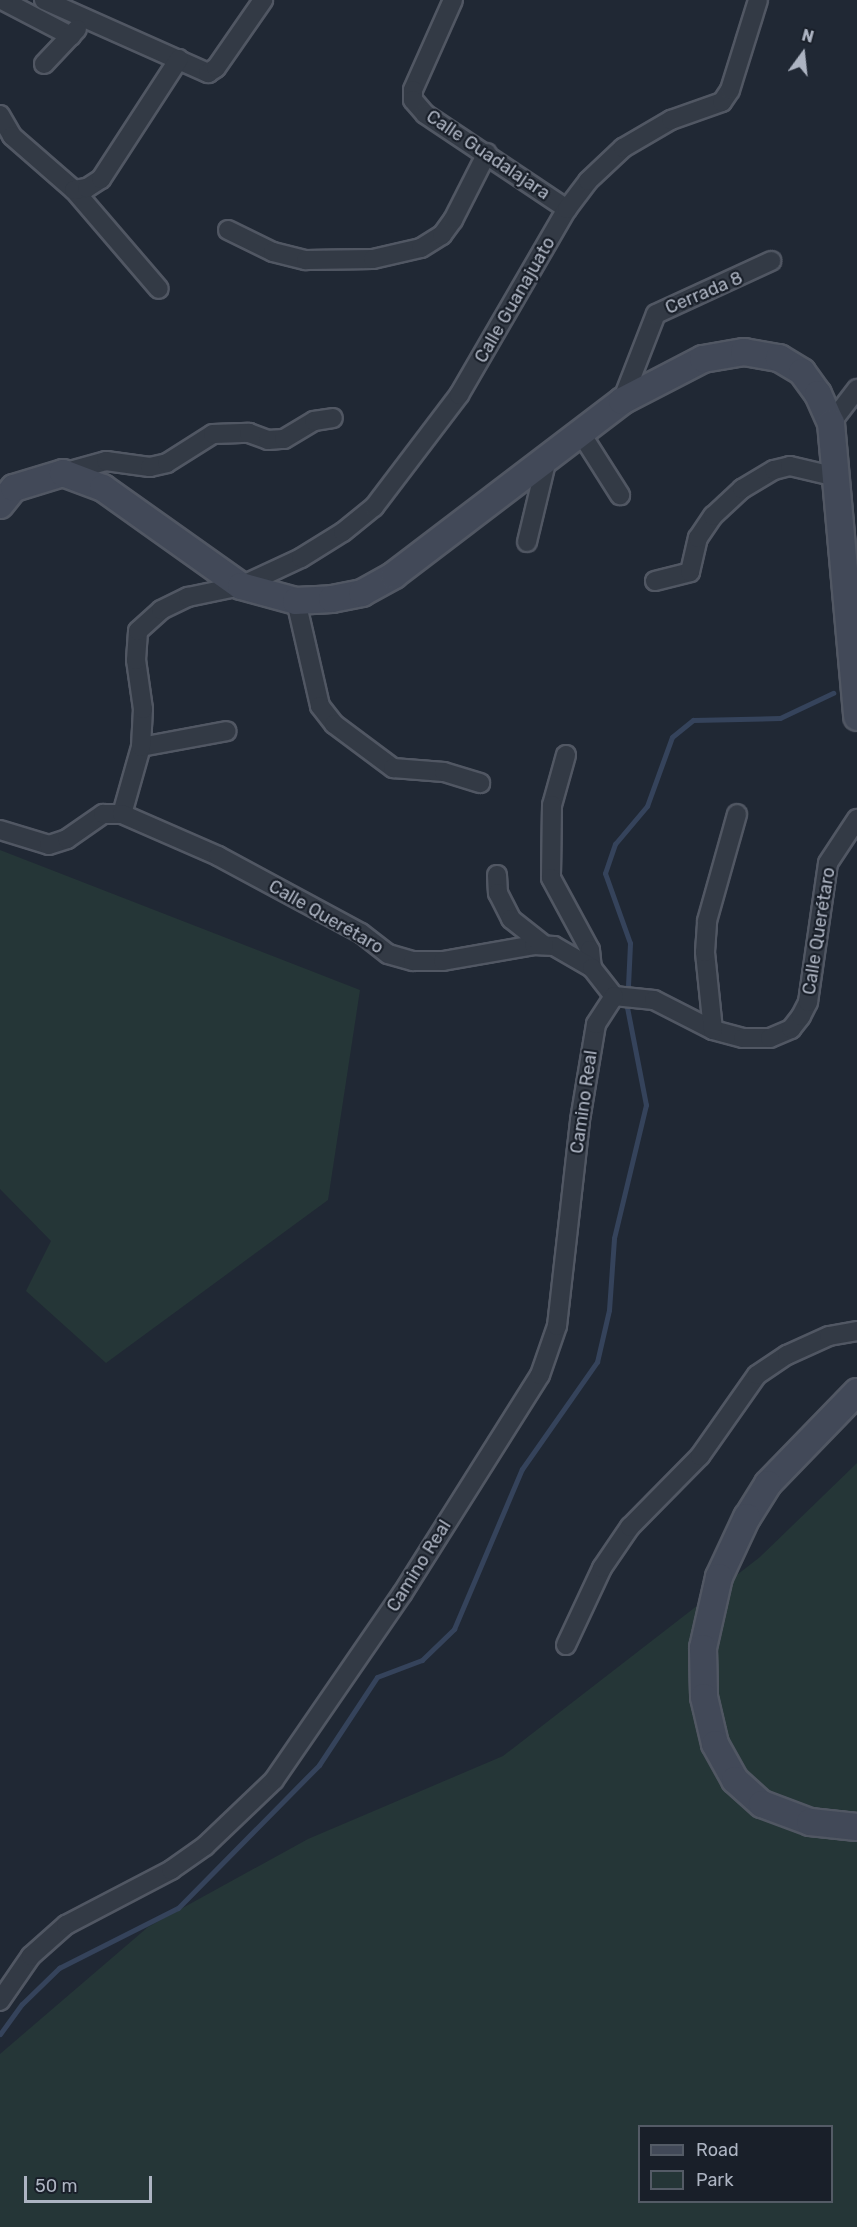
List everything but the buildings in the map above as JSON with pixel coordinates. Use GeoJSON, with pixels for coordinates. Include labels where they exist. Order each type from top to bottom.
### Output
{"type":"FeatureCollection","features":[{"type":"Feature","properties":{"kind":"main road"},"geometry":{"type":"LineString","coordinates":[[5,492],[63,473],[103,488],[241,586],[296,601],[362,593],[394,575],[622,401],[703,359],[744,352],[778,358],[801,372],[818,394],[831,423],[857,717]]}},
{"type":"Feature","properties":{"kind":"main road"},"geometry":{"type":"LineString","coordinates":[[857,1392],[768,1485],[747,1517],[719,1577],[703,1648],[704,1697],[715,1744],[735,1780],[762,1804],[810,1822],[857,1827]]}},
{"type":"Feature","properties":{"kind":"street"},"geometry":{"type":"LineString","coordinates":[[2,0],[71,36]]}},
{"type":"Feature","properties":{"kind":"street"},"geometry":{"type":"LineString","coordinates":[[44,0],[208,73],[216,68],[263,0]]}},
{"type":"Feature","properties":{"kind":"street","name":"Calle Guadalajara"},"geometry":{"type":"LineString","coordinates":[[453,0],[412,90],[413,100],[425,114],[487,153],[567,209]]}},
{"type":"Feature","properties":{"kind":"street","name":"Calle Guanajuato"},"geometry":{"type":"LineString","coordinates":[[241,586],[301,558],[343,532],[374,507],[459,395],[567,209],[588,181],[623,148],[671,120],[722,102],[730,90],[758,0]]}},
{"type":"Feature","properties":{"kind":"street"},"geometry":{"type":"LineString","coordinates":[[44,64],[85,18]]}},
{"type":"Feature","properties":{"kind":"street"},"geometry":{"type":"LineString","coordinates":[[74,190],[87,188],[101,179],[179,59]]}},
{"type":"Feature","properties":{"kind":"street"},"geometry":{"type":"LineString","coordinates":[[0,115],[12,136],[74,190],[159,289]]}},
{"type":"Feature","properties":{"kind":"street"},"geometry":{"type":"LineString","coordinates":[[228,230],[273,252],[306,260],[373,259],[421,248],[442,235],[453,220],[487,153]]}},
{"type":"Feature","properties":{"kind":"street","name":"Cerrada 8"},"geometry":{"type":"LineString","coordinates":[[622,401],[656,314],[771,261]]}},
{"type":"Feature","properties":{"kind":"street"},"geometry":{"type":"LineString","coordinates":[[831,423],[857,389]]}},
{"type":"Feature","properties":{"kind":"street"},"geometry":{"type":"LineString","coordinates":[[63,473],[106,461],[150,467],[167,463],[213,434],[249,433],[284,439],[314,421],[333,418]]}},
{"type":"Feature","properties":{"kind":"street"},"geometry":{"type":"LineString","coordinates":[[580,432],[620,495]]}},
{"type":"Feature","properties":{"kind":"street"},"geometry":{"type":"LineString","coordinates":[[527,542],[547,459]]}},
{"type":"Feature","properties":{"kind":"street"},"geometry":{"type":"LineString","coordinates":[[656,581],[690,572],[698,538],[713,516],[742,489],[774,470],[790,466],[837,477]]}},
{"type":"Feature","properties":{"kind":"street"},"geometry":{"type":"LineString","coordinates":[[0,830],[49,845],[67,839],[103,814],[122,814],[141,747],[143,709],[136,660],[138,632],[160,610],[188,597],[241,586]]}},
{"type":"Feature","properties":{"kind":"street"},"geometry":{"type":"LineString","coordinates":[[296,601],[320,706],[334,724],[393,768],[444,772],[480,783]]}},
{"type":"Feature","properties":{"kind":"street"},"geometry":{"type":"LineString","coordinates":[[141,747],[227,730]]}},
{"type":"Feature","properties":{"kind":"street"},"geometry":{"type":"LineString","coordinates":[[566,755],[552,805],[551,878],[590,950],[592,968]]}},
{"type":"Feature","properties":{"kind":"street","name":"Calle Querétaro"},"geometry":{"type":"LineString","coordinates":[[122,814],[218,855],[360,933],[388,954],[413,961],[443,961],[544,945]]}},
{"type":"Feature","properties":{"kind":"street"},"geometry":{"type":"LineString","coordinates":[[713,1030],[705,952],[708,921],[737,814]]}},
{"type":"Feature","properties":{"kind":"street","name":"Calle Querétaro"},"geometry":{"type":"LineString","coordinates":[[614,996],[654,1000],[713,1030],[743,1038],[770,1038],[791,1029],[808,1002],[828,863],[857,819]]}},
{"type":"Feature","properties":{"kind":"street"},"geometry":{"type":"LineString","coordinates":[[497,876],[498,892],[511,919],[544,945],[554,946],[592,968],[614,996]]}},
{"type":"Feature","properties":{"kind":"street","name":"Camino Real"},"geometry":{"type":"LineString","coordinates":[[0,2001],[31,1956],[66,1925],[171,1870],[205,1846],[274,1780],[402,1594],[540,1375],[557,1326],[580,1120],[596,1024],[614,996]]}},
{"type":"Feature","properties":{"kind":"street"},"geometry":{"type":"LineString","coordinates":[[566,1645],[602,1568],[630,1527],[700,1456],[757,1375],[787,1355],[829,1336],[857,1331]]}},
{"type":"Feature","properties":{"kind":"green space"},"geometry":{"type":"Polygon","coordinates":[[[0,850],[360,990],[328,1200],[106,1363],[26,1291],[51,1241],[0,1189],[0,850]]]}},
{"type":"Feature","properties":{"kind":"green space"},"geometry":{"type":"Polygon","coordinates":[[[857,1463],[857,2227],[0,2227],[0,2054],[148,1927],[308,1839],[503,1756],[760,1557],[857,1463]]]}},
{"type":"Feature","properties":{"kind":"waterway"},"geometry":{"type":"LineString","coordinates":[[0,2034],[22,2004],[59,1968],[178,1908],[319,1765],[377,1677],[422,1660],[454,1629],[522,1469],[597,1362],[609,1310],[614,1238],[646,1105],[627,1007],[630,943],[605,873],[615,844],[647,806],[672,737],[693,720],[780,718],[833,693]]}}]}
